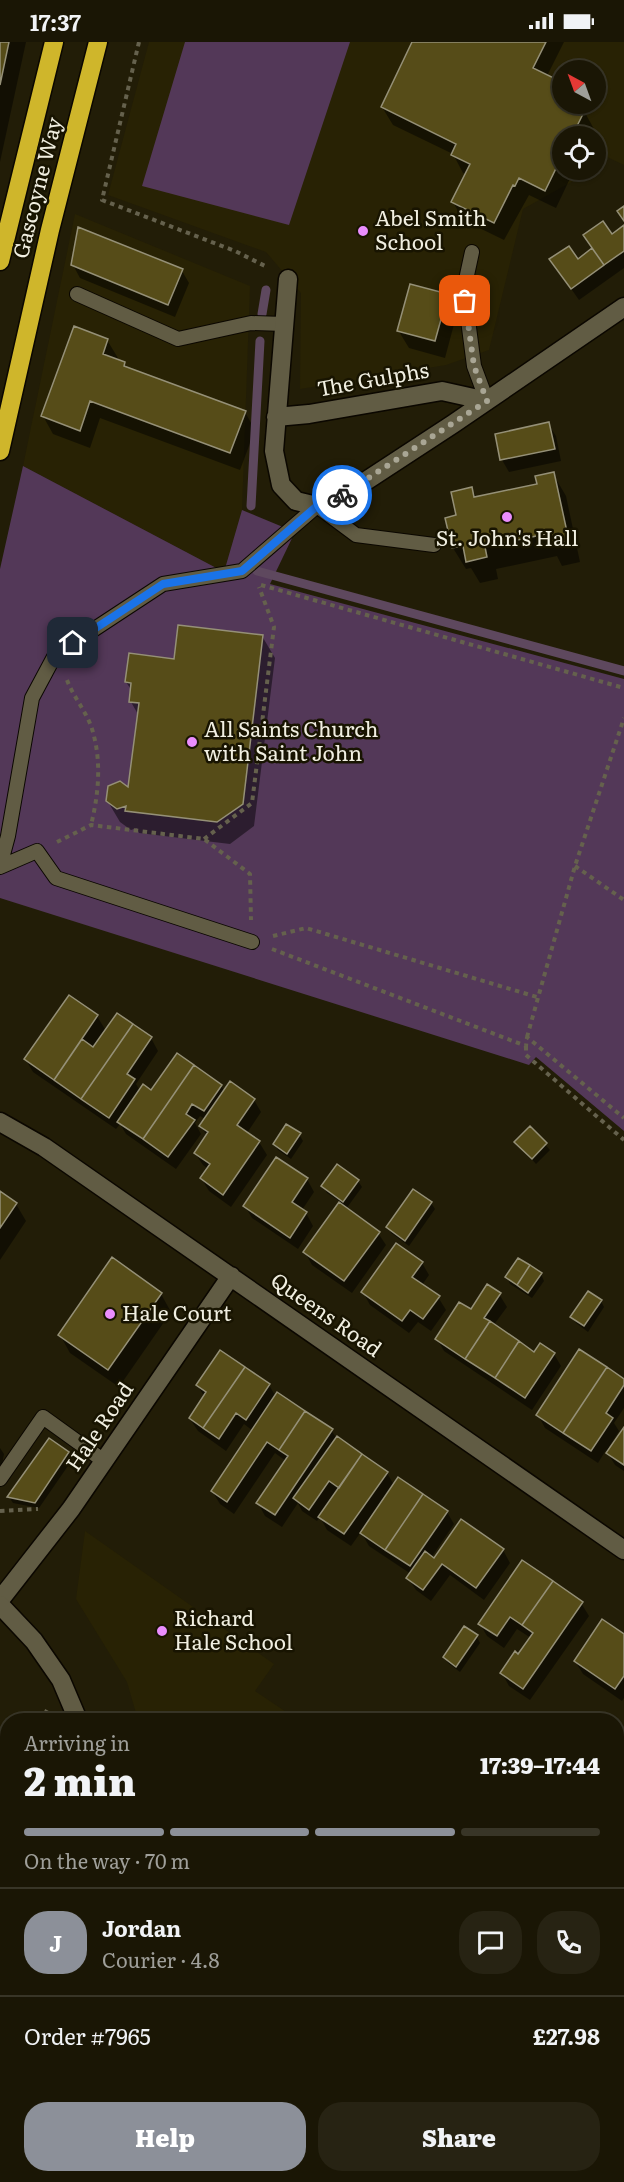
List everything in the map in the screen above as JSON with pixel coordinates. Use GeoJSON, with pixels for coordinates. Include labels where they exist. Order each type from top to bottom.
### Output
{"type":"FeatureCollection","features":[{"type":"Feature","properties":{"kind":"highway","name":"Gascoyne Way"},"geometry":{"type":"LineString","coordinates":[[0,261],[54,42]]}},
{"type":"Feature","properties":{"kind":"highway","name":"Gascoyne Way"},"geometry":{"type":"LineString","coordinates":[[0,451],[50,230],[98,42]]}},
{"type":"Feature","properties":{"kind":"street"},"geometry":{"type":"LineString","coordinates":[[288,279],[274,451],[281,485],[296,501],[317,506],[346,494],[624,307]]}},
{"type":"Feature","properties":{"kind":"street","name":"The Gulphs"},"geometry":{"type":"LineString","coordinates":[[276,417],[309,414],[442,391],[487,401]]}},
{"type":"Feature","properties":{"kind":"street","name":"Queens Road"},"geometry":{"type":"LineString","coordinates":[[0,1122],[44,1147],[231,1275],[624,1550]]}},
{"type":"Feature","properties":{"kind":"street","name":"Hale Road"},"geometry":{"type":"LineString","coordinates":[[0,1600],[71,1509],[231,1275]]}},
{"type":"Feature","properties":{"kind":"street"},"geometry":{"type":"LineString","coordinates":[[0,1605],[34,1641],[62,1680],[75,1713]]}},
{"type":"Feature","properties":{"kind":"lane"},"geometry":{"type":"LineString","coordinates":[[472,252],[464,289],[474,366],[487,401]]}},
{"type":"Feature","properties":{"kind":"lane"},"geometry":{"type":"LineString","coordinates":[[77,294],[178,339],[252,324],[284,324]]}},
{"type":"Feature","properties":{"kind":"lane"},"geometry":{"type":"LineString","coordinates":[[0,867],[8,836],[32,698],[55,654],[163,584],[242,571],[317,506],[356,534],[434,545]]}},
{"type":"Feature","properties":{"kind":"lane"},"geometry":{"type":"LineString","coordinates":[[0,867],[37,851],[56,878],[252,942]]}},
{"type":"Feature","properties":{"kind":"lane"},"geometry":{"type":"LineString","coordinates":[[0,1479],[43,1418],[104,1461]]}},
{"type":"Feature","properties":{"kind":"path"},"geometry":{"type":"LineString","coordinates":[[139,42],[102,200],[235,251],[288,279]]}},
{"type":"Feature","properties":{"kind":"path"},"geometry":{"type":"LineString","coordinates":[[204,839],[252,803],[274,627],[258,584],[624,688]]}},
{"type":"Feature","properties":{"kind":"path"},"geometry":{"type":"LineString","coordinates":[[55,654],[91,726],[99,767],[96,803],[91,825]]}},
{"type":"Feature","properties":{"kind":"path"},"geometry":{"type":"LineString","coordinates":[[624,718],[575,866],[537,997],[526,1046],[526,1055],[624,1140]]}},
{"type":"Feature","properties":{"kind":"path"},"geometry":{"type":"LineString","coordinates":[[37,851],[91,825],[204,839],[250,874],[252,942]]}},
{"type":"Feature","properties":{"kind":"path"},"geometry":{"type":"LineString","coordinates":[[575,866],[624,900]]}},
{"type":"Feature","properties":{"kind":"path"},"geometry":{"type":"LineString","coordinates":[[252,942],[306,928],[537,997]]}},
{"type":"Feature","properties":{"kind":"path"},"geometry":{"type":"LineString","coordinates":[[252,942],[526,1046]]}},
{"type":"Feature","properties":{"kind":"path"},"geometry":{"type":"LineString","coordinates":[[527,1037],[624,1118]]}},
{"type":"Feature","properties":{"kind":"shaded area","name":"Abel Smith School"},"geometry":{"type":"Polygon","coordinates":[[[149,42],[624,42],[624,165],[606,156],[606,126],[552,126],[552,180],[575,180],[523,209],[489,350],[446,365],[300,389],[301,293],[266,252],[108,195],[149,42]]]}},
{"type":"Feature","properties":{"kind":"shaded area"},"geometry":{"type":"Polygon","coordinates":[[[185,42],[350,42],[289,225],[142,186],[185,42]]]}},
{"type":"Feature","properties":{"kind":"shaded area"},"geometry":{"type":"Polygon","coordinates":[[[75,214],[250,286],[242,510],[224,572],[23,466],[75,214]]]}},
{"type":"Feature","properties":{"kind":"shaded area"},"geometry":{"type":"Polygon","coordinates":[[[23,466],[224,572],[242,510],[295,532],[270,584],[624,679],[624,1131],[536,1057],[529,1065],[0,898],[0,569],[23,466]]]}},
{"type":"Feature","properties":{"kind":"shaded area","name":"Richard Hale School"},"geometry":{"type":"Polygon","coordinates":[[[85,1531],[274,1664],[255,1691],[288,1713],[136,1713],[127,1682],[76,1599],[85,1531]]]}},
{"type":"Feature","properties":{"kind":"building"},"geometry":{"type":"Polygon","coordinates":[[[0,42],[9,42],[0,85],[0,42]]]}},
{"type":"Feature","properties":{"kind":"building"},"geometry":{"type":"Polygon","coordinates":[[[412,42],[546,42],[533,68],[552,77],[552,114],[583,114],[577,126],[552,126],[552,177],[545,191],[519,178],[515,186],[513,185],[494,223],[451,202],[470,164],[451,155],[456,144],[381,107],[412,42]]]}},
{"type":"Feature","properties":{"kind":"building"},"geometry":{"type":"Polygon","coordinates":[[[624,206],[624,221],[617,211],[624,206]]]}},
{"type":"Feature","properties":{"kind":"building"},"geometry":{"type":"Polygon","coordinates":[[[603,221],[612,234],[624,225],[624,251],[604,265],[583,235],[603,221]]]}},
{"type":"Feature","properties":{"kind":"building"},"geometry":{"type":"Polygon","coordinates":[[[78,227],[183,269],[168,305],[71,265],[78,227]]]}},
{"type":"Feature","properties":{"kind":"building"},"geometry":{"type":"Polygon","coordinates":[[[569,246],[578,259],[592,248],[604,265],[571,289],[549,259],[569,246]]]}},
{"type":"Feature","properties":{"kind":"building"},"geometry":{"type":"Polygon","coordinates":[[[410,284],[448,294],[435,341],[397,331],[410,284]]]}},
{"type":"Feature","properties":{"kind":"building"},"geometry":{"type":"Polygon","coordinates":[[[74,326],[108,339],[103,354],[125,362],[124,366],[246,411],[230,453],[90,401],[80,431],[41,416],[74,326]]]}},
{"type":"Feature","properties":{"kind":"building"},"geometry":{"type":"Polygon","coordinates":[[[549,422],[555,449],[500,460],[495,434],[549,422]]]}},
{"type":"Feature","properties":{"kind":"building","name":"St. John's Hall"},"geometry":{"type":"Polygon","coordinates":[[[554,472],[569,541],[549,545],[546,534],[485,547],[487,557],[466,562],[463,546],[452,548],[445,518],[456,515],[451,492],[472,487],[474,497],[537,484],[535,476],[554,472]]]}},
{"type":"Feature","properties":{"kind":"building","name":"All Saints Church with Saint John"},"geometry":{"type":"Polygon","coordinates":[[[178,625],[263,635],[243,804],[217,822],[125,811],[126,806],[117,809],[106,801],[108,786],[120,781],[128,787],[139,703],[129,702],[131,683],[125,682],[129,653],[174,659],[178,625]]]}},
{"type":"Feature","properties":{"kind":"building"},"geometry":{"type":"Polygon","coordinates":[[[69,995],[98,1015],[54,1080],[24,1059],[69,995]]]}},
{"type":"Feature","properties":{"kind":"building"},"geometry":{"type":"Polygon","coordinates":[[[117,1013],[133,1024],[81,1099],[54,1080],[82,1039],[93,1047],[117,1013]]]}},
{"type":"Feature","properties":{"kind":"building"},"geometry":{"type":"Polygon","coordinates":[[[133,1024],[152,1037],[127,1074],[135,1079],[109,1118],[81,1099],[133,1024]]]}},
{"type":"Feature","properties":{"kind":"building"},"geometry":{"type":"Polygon","coordinates":[[[177,1053],[194,1065],[143,1139],[117,1122],[143,1084],[151,1090],[177,1053]]]}},
{"type":"Feature","properties":{"kind":"building"},"geometry":{"type":"Polygon","coordinates":[[[194,1065],[222,1085],[204,1111],[192,1104],[186,1114],[195,1120],[168,1157],[143,1139],[194,1065]]]}},
{"type":"Feature","properties":{"kind":"building"},"geometry":{"type":"Polygon","coordinates":[[[230,1081],[255,1099],[237,1125],[260,1141],[223,1195],[200,1178],[210,1164],[194,1153],[208,1132],[199,1126],[230,1081]]]}},
{"type":"Feature","properties":{"kind":"building"},"geometry":{"type":"Polygon","coordinates":[[[286,1124],[301,1133],[287,1154],[273,1144],[286,1124]]]}},
{"type":"Feature","properties":{"kind":"building"},"geometry":{"type":"Polygon","coordinates":[[[530,1126],[547,1143],[532,1159],[514,1142],[530,1126]]]}},
{"type":"Feature","properties":{"kind":"building"},"geometry":{"type":"Polygon","coordinates":[[[276,1157],[308,1178],[292,1202],[307,1212],[290,1238],[243,1206],[276,1157]]]}},
{"type":"Feature","properties":{"kind":"building"},"geometry":{"type":"Polygon","coordinates":[[[337,1164],[359,1180],[343,1202],[321,1186],[337,1164]]]}},
{"type":"Feature","properties":{"kind":"building"},"geometry":{"type":"Polygon","coordinates":[[[413,1189],[432,1202],[405,1241],[386,1227],[413,1189]]]}},
{"type":"Feature","properties":{"kind":"building"},"geometry":{"type":"Polygon","coordinates":[[[0,1191],[17,1203],[0,1228],[0,1191]]]}},
{"type":"Feature","properties":{"kind":"building"},"geometry":{"type":"Polygon","coordinates":[[[339,1202],[380,1232],[344,1281],[303,1252],[339,1202]]]}},
{"type":"Feature","properties":{"kind":"building"},"geometry":{"type":"Polygon","coordinates":[[[396,1243],[423,1262],[412,1277],[440,1296],[423,1319],[410,1310],[402,1321],[361,1292],[396,1243]]]}},
{"type":"Feature","properties":{"kind":"building","name":"Hale Court"},"geometry":{"type":"Polygon","coordinates":[[[112,1257],[162,1293],[108,1370],[58,1335],[112,1257]]]}},
{"type":"Feature","properties":{"kind":"building"},"geometry":{"type":"Polygon","coordinates":[[[518,1258],[530,1265],[517,1285],[505,1277],[518,1258]]]}},
{"type":"Feature","properties":{"kind":"building"},"geometry":{"type":"Polygon","coordinates":[[[530,1265],[542,1273],[528,1293],[517,1285],[530,1265]]]}},
{"type":"Feature","properties":{"kind":"building"},"geometry":{"type":"Polygon","coordinates":[[[487,1284],[501,1293],[484,1318],[490,1321],[465,1359],[435,1339],[459,1302],[471,1309],[487,1284]]]}},
{"type":"Feature","properties":{"kind":"building"},"geometry":{"type":"Polygon","coordinates":[[[588,1291],[602,1300],[584,1326],[570,1317],[588,1291]]]}},
{"type":"Feature","properties":{"kind":"building"},"geometry":{"type":"Polygon","coordinates":[[[490,1321],[519,1341],[495,1378],[465,1359],[490,1321]]]}},
{"type":"Feature","properties":{"kind":"building"},"geometry":{"type":"Polygon","coordinates":[[[519,1341],[534,1352],[540,1343],[555,1353],[525,1398],[495,1378],[519,1341]]]}},
{"type":"Feature","properties":{"kind":"building"},"geometry":{"type":"Polygon","coordinates":[[[579,1349],[607,1367],[563,1433],[536,1415],[579,1349]]]}},
{"type":"Feature","properties":{"kind":"building"},"geometry":{"type":"Polygon","coordinates":[[[220,1350],[245,1367],[203,1428],[189,1418],[206,1392],[196,1385],[220,1350]]]}},
{"type":"Feature","properties":{"kind":"building"},"geometry":{"type":"Polygon","coordinates":[[[245,1367],[270,1384],[246,1420],[236,1413],[219,1439],[203,1428],[245,1367]]]}},
{"type":"Feature","properties":{"kind":"building"},"geometry":{"type":"Polygon","coordinates":[[[607,1367],[624,1379],[624,1385],[606,1413],[613,1418],[591,1451],[563,1433],[607,1367]]]}},
{"type":"Feature","properties":{"kind":"building"},"geometry":{"type":"Polygon","coordinates":[[[277,1392],[305,1411],[279,1450],[267,1442],[227,1502],[211,1491],[277,1392]]]}},
{"type":"Feature","properties":{"kind":"building"},"geometry":{"type":"Polygon","coordinates":[[[305,1411],[333,1429],[275,1515],[256,1503],[288,1456],[279,1450],[305,1411]]]}},
{"type":"Feature","properties":{"kind":"building"},"geometry":{"type":"Polygon","coordinates":[[[624,1427],[624,1465],[606,1453],[624,1427]]]}},
{"type":"Feature","properties":{"kind":"building"},"geometry":{"type":"Polygon","coordinates":[[[337,1436],[362,1454],[339,1488],[329,1481],[309,1510],[293,1498],[337,1436]]]}},
{"type":"Feature","properties":{"kind":"building"},"geometry":{"type":"Polygon","coordinates":[[[49,1438],[69,1452],[35,1503],[7,1497],[49,1438]]]}},
{"type":"Feature","properties":{"kind":"building"},"geometry":{"type":"Polygon","coordinates":[[[362,1454],[388,1472],[344,1534],[318,1517],[362,1454]]]}},
{"type":"Feature","properties":{"kind":"building"},"geometry":{"type":"Polygon","coordinates":[[[398,1477],[423,1494],[385,1550],[360,1533],[398,1477]]]}},
{"type":"Feature","properties":{"kind":"building"},"geometry":{"type":"Polygon","coordinates":[[[423,1494],[448,1511],[410,1566],[385,1550],[423,1494]]]}},
{"type":"Feature","properties":{"kind":"building"},"geometry":{"type":"Polygon","coordinates":[[[461,1519],[504,1549],[476,1588],[442,1564],[423,1590],[406,1578],[425,1551],[434,1558],[461,1519]]]}},
{"type":"Feature","properties":{"kind":"building"},"geometry":{"type":"Polygon","coordinates":[[[522,1560],[553,1581],[522,1625],[510,1617],[497,1636],[478,1624],[522,1560]]]}},
{"type":"Feature","properties":{"kind":"building"},"geometry":{"type":"Polygon","coordinates":[[[553,1581],[583,1602],[523,1689],[500,1673],[515,1651],[518,1654],[533,1633],[522,1625],[553,1581]]]}},
{"type":"Feature","properties":{"kind":"building"},"geometry":{"type":"Polygon","coordinates":[[[602,1619],[624,1634],[624,1676],[615,1689],[574,1661],[602,1619]]]}},
{"type":"Feature","properties":{"kind":"building"},"geometry":{"type":"Polygon","coordinates":[[[464,1626],[478,1635],[456,1667],[443,1657],[464,1626]]]}},
{"type":"Feature","properties":{"kind":"waterway"},"geometry":{"type":"LineString","coordinates":[[262,314],[266,290]]}},
{"type":"Feature","properties":{"kind":"waterway"},"geometry":{"type":"LineString","coordinates":[[251,506],[260,341]]}},
{"type":"Feature","properties":{"kind":"waterway"},"geometry":{"type":"LineString","coordinates":[[257,571],[624,671]]}},
{"type":"Feature","properties":{"kind":"way so far"},"geometry":{"type":"LineString","coordinates":[[342,495],[487,401],[474,366],[465,301]]}},
{"type":"Feature","properties":{"kind":"place","name":"Abel Smith School"},"geometry":{"type":"Point","coordinates":[363,231]}},
{"type":"Feature","properties":{"kind":"place","name":"St. John's Hall"},"geometry":{"type":"Point","coordinates":[507,517]}},
{"type":"Feature","properties":{"kind":"place","name":"All Saints Church with Saint John"},"geometry":{"type":"Point","coordinates":[192,742]}},
{"type":"Feature","properties":{"kind":"place","name":"Hale Court"},"geometry":{"type":"Point","coordinates":[110,1314]}},
{"type":"Feature","properties":{"kind":"place","name":"Richard Hale School"},"geometry":{"type":"Point","coordinates":[162,1631]}},
{"type":"Feature","properties":{"kind":"route"},"geometry":{"type":"LineString","coordinates":[[73,643],[163,584],[242,571],[317,506],[342,495]]}}]}
